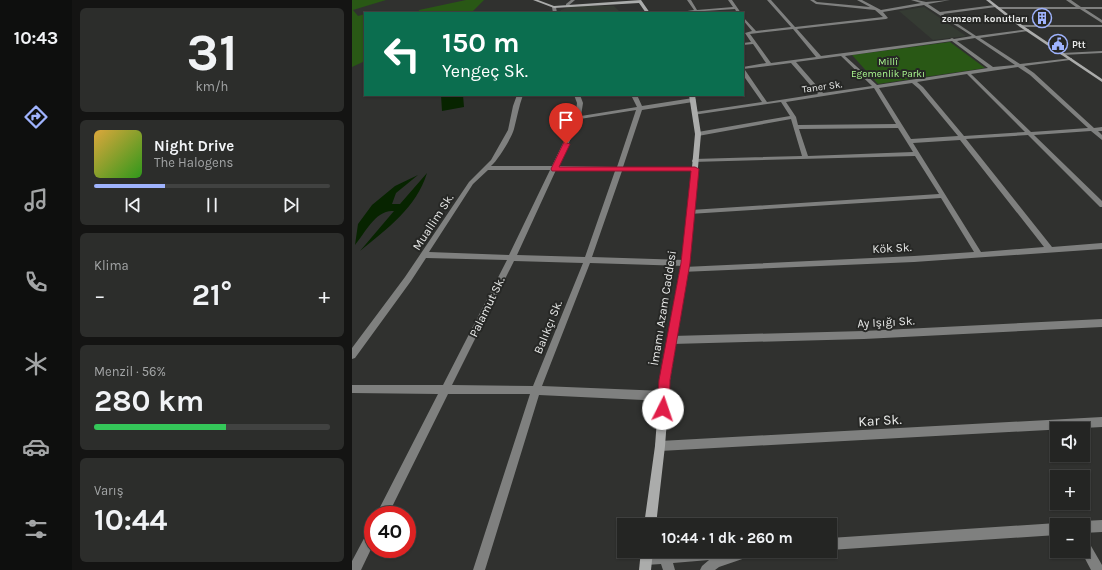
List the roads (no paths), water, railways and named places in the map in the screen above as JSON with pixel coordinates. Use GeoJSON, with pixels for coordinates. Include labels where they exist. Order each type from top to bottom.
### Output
{"type":"FeatureCollection","features":[{"type":"Feature","properties":{"kind":"street"},"geometry":{"type":"LineString","coordinates":[[535,0],[554,6],[640,1],[647,12]]}},
{"type":"Feature","properties":{"kind":"street"},"geometry":{"type":"LineString","coordinates":[[567,5],[573,0]]}},
{"type":"Feature","properties":{"kind":"street"},"geometry":{"type":"LineString","coordinates":[[689,0],[696,11]]}},
{"type":"Feature","properties":{"kind":"street"},"geometry":{"type":"LineString","coordinates":[[730,0],[738,12]]}},
{"type":"Feature","properties":{"kind":"street"},"geometry":{"type":"LineString","coordinates":[[770,0],[818,56]]}},
{"type":"Feature","properties":{"kind":"street"},"geometry":{"type":"LineString","coordinates":[[812,0],[816,3],[875,9]]}},
{"type":"Feature","properties":{"kind":"street"},"geometry":{"type":"LineString","coordinates":[[769,64],[747,33],[886,18],[880,12],[859,0]]}},
{"type":"Feature","properties":{"kind":"street"},"geometry":{"type":"LineString","coordinates":[[913,0],[924,3],[1020,65],[1032,74],[1102,138]]}},
{"type":"Feature","properties":{"kind":"street"},"geometry":{"type":"LineString","coordinates":[[880,12],[896,10],[924,3],[948,0]]}},
{"type":"Feature","properties":{"kind":"street"},"geometry":{"type":"LineString","coordinates":[[988,0],[1021,26],[1102,81]]}},
{"type":"Feature","properties":{"kind":"street"},"geometry":{"type":"LineString","coordinates":[[1068,0],[1102,22]]}},
{"type":"Feature","properties":{"kind":"street"},"geometry":{"type":"LineString","coordinates":[[554,6],[555,12]]}},
{"type":"Feature","properties":{"kind":"street"},"geometry":{"type":"LineString","coordinates":[[939,13],[996,7],[1102,8]]}},
{"type":"Feature","properties":{"kind":"street"},"geometry":{"type":"LineString","coordinates":[[686,12],[736,8]]}},
{"type":"Feature","properties":{"kind":"street"},"geometry":{"type":"LineString","coordinates":[[744,19],[755,32]]}},
{"type":"Feature","properties":{"kind":"street"},"geometry":{"type":"LineString","coordinates":[[1021,26],[1102,26]]}},
{"type":"Feature","properties":{"kind":"street"},"geometry":{"type":"LineString","coordinates":[[744,69],[818,56],[1028,30]]}},
{"type":"Feature","properties":{"kind":"street"},"geometry":{"type":"LineString","coordinates":[[952,39],[992,69]]}},
{"type":"Feature","properties":{"kind":"street"},"geometry":{"type":"LineString","coordinates":[[744,44],[754,43]]}},
{"type":"Feature","properties":{"kind":"street"},"geometry":{"type":"LineString","coordinates":[[1062,54],[1102,52]]}},
{"type":"Feature","properties":{"kind":"street"},"geometry":{"type":"LineString","coordinates":[[842,54],[876,87],[979,254]]}},
{"type":"Feature","properties":{"kind":"street","name":"Taner Sk."},"geometry":{"type":"LineString","coordinates":[[695,114],[992,69],[1070,59]]}},
{"type":"Feature","properties":{"kind":"street"},"geometry":{"type":"LineString","coordinates":[[792,61],[822,95]]}},
{"type":"Feature","properties":{"kind":"street"},"geometry":{"type":"LineString","coordinates":[[744,71],[765,103]]}},
{"type":"Feature","properties":{"kind":"street"},"geometry":{"type":"LineString","coordinates":[[968,73],[1102,205]]}},
{"type":"Feature","properties":{"kind":"street"},"geometry":{"type":"LineString","coordinates":[[913,81],[921,88],[964,138],[1006,195],[1050,249]]}},
{"type":"Feature","properties":{"kind":"street","name":"Muallim Sk."},"geometry":{"type":"LineString","coordinates":[[352,356],[424,255],[471,183],[493,161],[511,130],[520,96]]}},
{"type":"Feature","properties":{"kind":"street","name":"Palamut Sk."},"geometry":{"type":"LineString","coordinates":[[387,506],[512,257],[578,118],[580,103],[577,96]]}},
{"type":"Feature","properties":{"kind":"street"},"geometry":{"type":"LineString","coordinates":[[634,96],[640,108]]}},
{"type":"Feature","properties":{"kind":"street"},"geometry":{"type":"LineString","coordinates":[[578,118],[640,108],[693,97]]}},
{"type":"Feature","properties":{"kind":"street","name":"İmamı Azam Caddesi"},"geometry":{"type":"LineString","coordinates":[[651,518],[660,446],[665,380],[685,266],[692,212],[698,134],[693,97]]}},
{"type":"Feature","properties":{"kind":"street"},"geometry":{"type":"LineString","coordinates":[[784,101],[792,117],[805,158]]}},
{"type":"Feature","properties":{"kind":"street","name":"Balıkçı Sk."},"geometry":{"type":"LineString","coordinates":[[479,570],[536,390],[588,259],[640,108]]}},
{"type":"Feature","properties":{"kind":"street"},"geometry":{"type":"LineString","coordinates":[[698,134],[792,117]]}},
{"type":"Feature","properties":{"kind":"street"},"geometry":{"type":"LineString","coordinates":[[795,127],[901,126]]}},
{"type":"Feature","properties":{"kind":"street"},"geometry":{"type":"LineString","coordinates":[[910,141],[1102,129]]}},
{"type":"Feature","properties":{"kind":"street"},"geometry":{"type":"LineString","coordinates":[[485,168],[619,170],[805,158],[918,154]]}},
{"type":"Feature","properties":{"kind":"street"},"geometry":{"type":"LineString","coordinates":[[692,212],[944,196]]}},
{"type":"Feature","properties":{"kind":"street","name":"Kök Sk."},"geometry":{"type":"LineString","coordinates":[[424,255],[588,259],[685,266],[979,254],[1102,246]]}},
{"type":"Feature","properties":{"kind":"street","name":"Ay Işığı Sk."},"geometry":{"type":"LineString","coordinates":[[672,340],[864,335],[1102,323]]}},
{"type":"Feature","properties":{"kind":"street"},"geometry":{"type":"LineString","coordinates":[[352,389],[536,390],[664,396]]}},
{"type":"Feature","properties":{"kind":"street","name":"Kar Sk."},"geometry":{"type":"LineString","coordinates":[[660,446],[1102,422]]}},
{"type":"Feature","properties":{"kind":"street"},"geometry":{"type":"LineString","coordinates":[[1090,527],[1102,526]]}},
{"type":"Feature","properties":{"kind":"street"},"geometry":{"type":"LineString","coordinates":[[837,544],[1050,529]]}},
{"type":"Feature","properties":{"kind":"street"},"geometry":{"type":"LineString","coordinates":[[354,570],[364,551]]}},
{"type":"Feature","properties":{"kind":"street"},"geometry":{"type":"LineString","coordinates":[[1090,556],[1098,570]]}},
{"type":"Feature","properties":{"kind":"street"},"geometry":{"type":"LineString","coordinates":[[646,560],[665,558],[670,570]]}},
{"type":"Feature","properties":{"kind":"street"},"geometry":{"type":"LineString","coordinates":[[706,570],[716,562],[728,558]]}},
{"type":"Feature","properties":{"kind":"place","name":"zemzem konutları"},"geometry":{"type":"Point","coordinates":[1042,18]}},
{"type":"Feature","properties":{"kind":"place","name":"Ptt"},"geometry":{"type":"Point","coordinates":[1058,44]}},
{"type":"Feature","properties":{"kind":"park label","name":"Millî Egemenlik Parkı"},"geometry":{"type":"Point","coordinates":[888,66]}}]}
